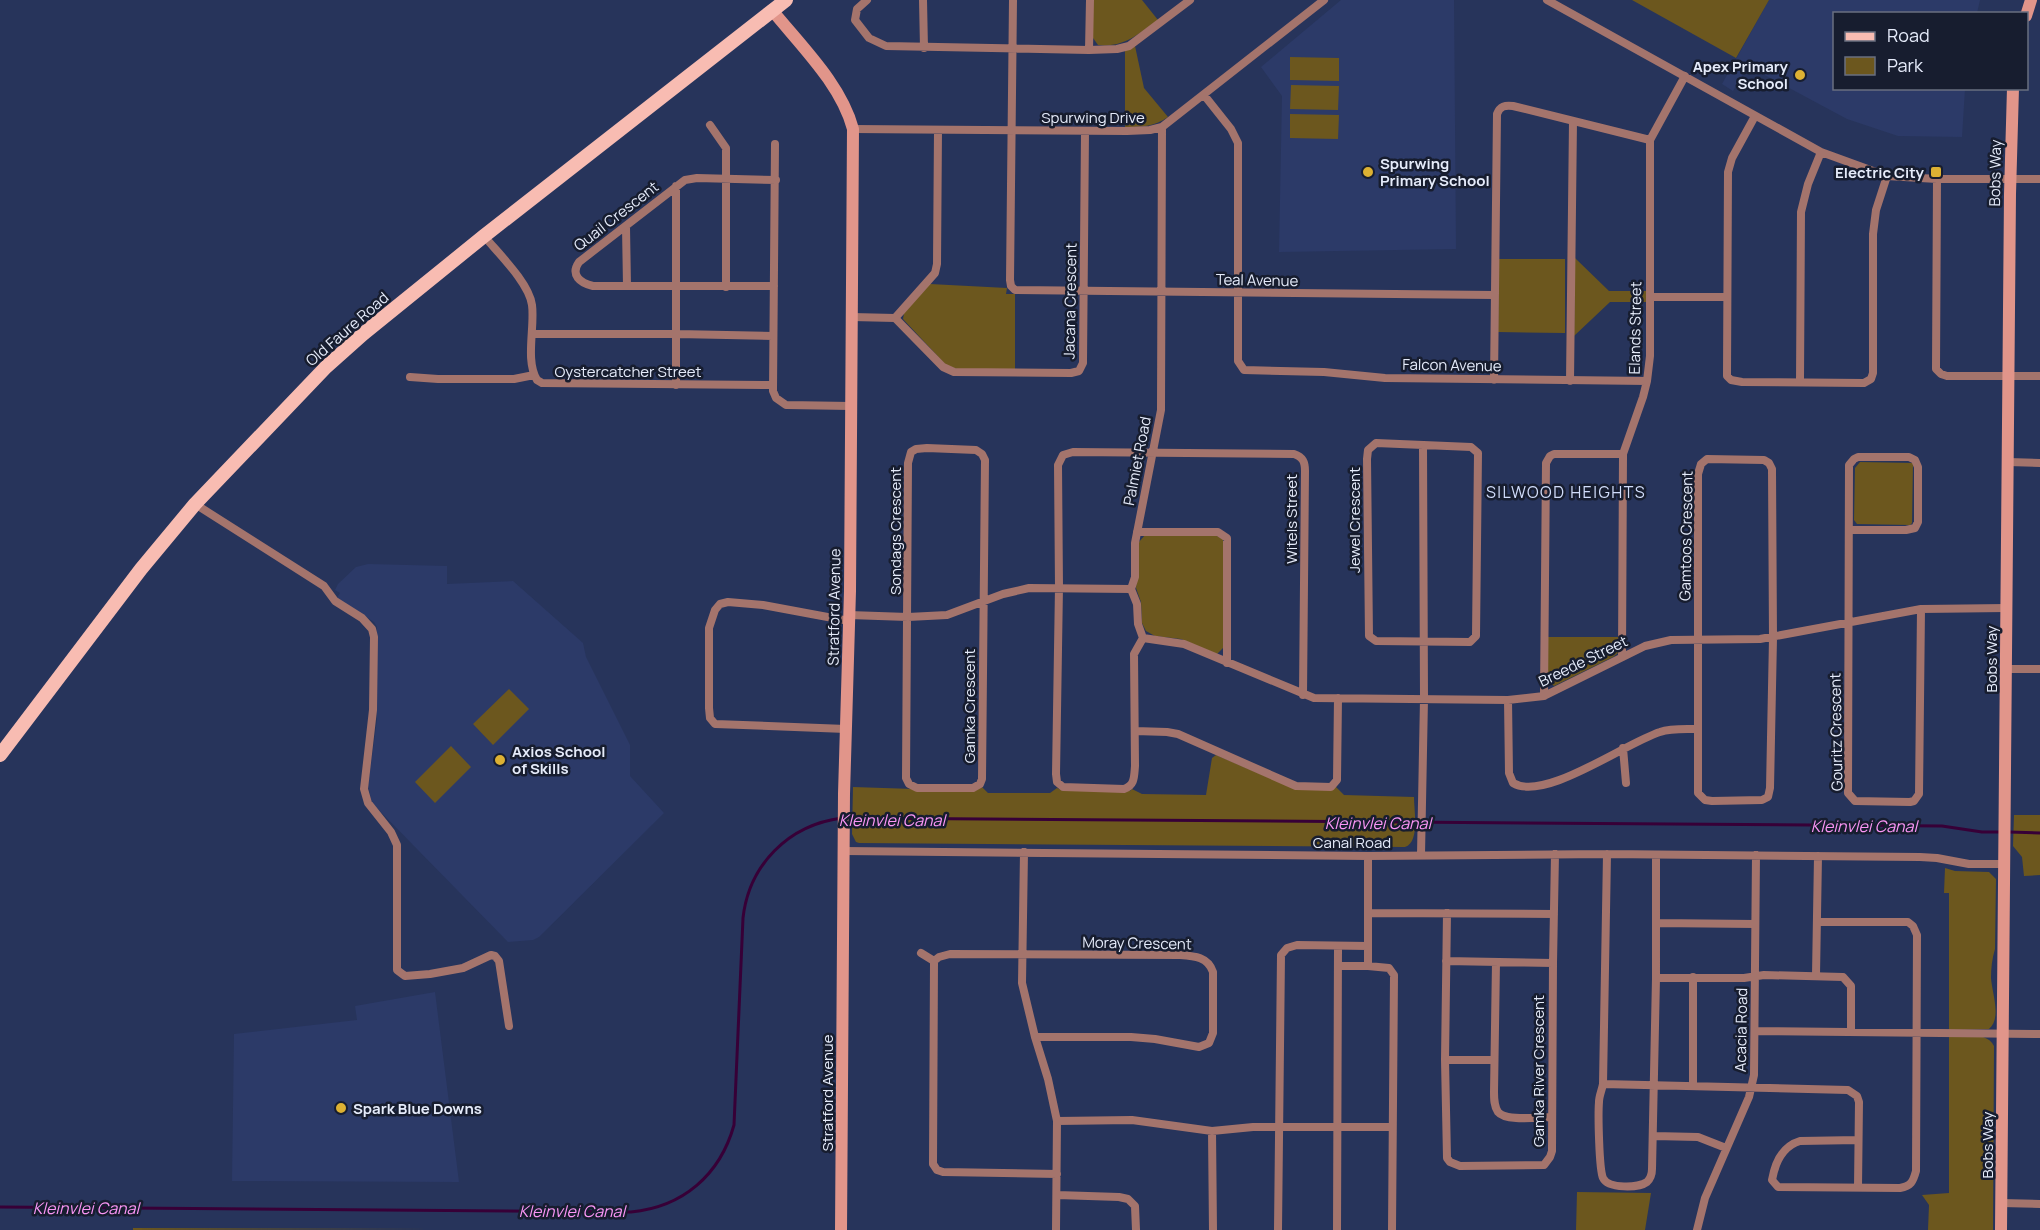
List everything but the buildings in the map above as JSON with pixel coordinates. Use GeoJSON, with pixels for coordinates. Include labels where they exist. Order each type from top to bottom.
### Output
{"type":"FeatureCollection","features":[{"type":"Feature","properties":{"kind":"main road","name":"Old Faure Road"},"geometry":{"type":"LineString","coordinates":[[0,755],[141,569],[195,504],[326,367],[484,236],[786,0]]}},
{"type":"Feature","properties":{"kind":"street"},"geometry":{"type":"LineString","coordinates":[[923,0],[924,48]]}},
{"type":"Feature","properties":{"kind":"street"},"geometry":{"type":"LineString","coordinates":[[1011,130],[1013,0]]}},
{"type":"Feature","properties":{"kind":"street"},"geometry":{"type":"LineString","coordinates":[[1089,50],[1090,0]]}},
{"type":"Feature","properties":{"kind":"street"},"geometry":{"type":"LineString","coordinates":[[864,2],[857,9],[855,20],[869,38],[886,46],[1089,50],[1129,46],[1190,0]]}},
{"type":"Feature","properties":{"kind":"street","name":"Spurwing Drive"},"geometry":{"type":"LineString","coordinates":[[853,129],[1085,131],[1150,130],[1162,127],[1324,0]]}},
{"type":"Feature","properties":{"kind":"street"},"geometry":{"type":"LineString","coordinates":[[1547,0],[1821,152],[1887,176],[1937,179],[2040,179]]}},
{"type":"Feature","properties":{"kind":"street","name":"Stratford Avenue"},"geometry":{"type":"LineString","coordinates":[[772,10],[832,84],[842,100],[853,129],[841,1230]]}},
{"type":"Feature","properties":{"kind":"street","name":"Elands Street"},"geometry":{"type":"LineString","coordinates":[[1622,657],[1623,454],[1647,381],[1650,356],[1650,140],[1685,76]]}},
{"type":"Feature","properties":{"kind":"street","name":"Bobs Way"},"geometry":{"type":"LineString","coordinates":[[2001,1230],[2010,178],[2013,90]]}},
{"type":"Feature","properties":{"kind":"street"},"geometry":{"type":"LineString","coordinates":[[1204,95],[1231,129],[1238,143],[1238,294]]}},
{"type":"Feature","properties":{"kind":"street"},"geometry":{"type":"LineString","coordinates":[[1494,380],[1497,114],[1500,108],[1508,105],[1650,140]]}},
{"type":"Feature","properties":{"kind":"street"},"geometry":{"type":"LineString","coordinates":[[1755,116],[1732,158],[1728,172],[1727,376],[1731,380],[1864,383],[1871,379],[1873,373],[1872,234],[1876,210],[1887,176]]}},
{"type":"Feature","properties":{"kind":"street"},"geometry":{"type":"LineString","coordinates":[[1570,381],[1573,121]]}},
{"type":"Feature","properties":{"kind":"street"},"geometry":{"type":"LineString","coordinates":[[710,125],[726,148],[726,286]]}},
{"type":"Feature","properties":{"kind":"street","name":"Palmiet Road"},"geometry":{"type":"LineString","coordinates":[[1059,587],[1057,782],[1066,788],[1124,789],[1130,787],[1134,778],[1134,654],[1143,638],[1138,624],[1137,604],[1131,589],[1135,577],[1137,532],[1161,410],[1162,127]]}},
{"type":"Feature","properties":{"kind":"street"},"geometry":{"type":"LineString","coordinates":[[852,317],[895,318],[932,277],[936,268],[938,130]]}},
{"type":"Feature","properties":{"kind":"street","name":"Teal Avenue"},"geometry":{"type":"LineString","coordinates":[[1011,130],[1010,283],[1012,288],[1020,291],[1494,295]]}},
{"type":"Feature","properties":{"kind":"street","name":"Jacana Crescent"},"geometry":{"type":"LineString","coordinates":[[895,318],[943,367],[950,371],[1071,373],[1079,371],[1083,363],[1085,131]]}},
{"type":"Feature","properties":{"kind":"street"},"geometry":{"type":"LineString","coordinates":[[776,144],[773,336],[773,385],[776,398],[780,403],[786,405],[851,406]]}},
{"type":"Feature","properties":{"kind":"street"},"geometry":{"type":"LineString","coordinates":[[1800,382],[1801,212],[1808,184],[1821,152]]}},
{"type":"Feature","properties":{"kind":"street","name":"Quail Crescent"},"geometry":{"type":"LineString","coordinates":[[774,286],[585,284],[575,275],[575,267],[685,180],[727,178],[776,180]]}},
{"type":"Feature","properties":{"kind":"street"},"geometry":{"type":"LineString","coordinates":[[1937,179],[1936,369],[1947,376],[2040,376]]}},
{"type":"Feature","properties":{"kind":"street"},"geometry":{"type":"LineString","coordinates":[[676,186],[676,385]]}},
{"type":"Feature","properties":{"kind":"street"},"geometry":{"type":"LineString","coordinates":[[626,227],[627,286]]}},
{"type":"Feature","properties":{"kind":"street","name":"Oystercatcher Street"},"geometry":{"type":"LineString","coordinates":[[484,236],[529,294],[532,304],[532,368],[537,380],[548,384],[773,385]]}},
{"type":"Feature","properties":{"kind":"street","name":"Falcon Avenue"},"geometry":{"type":"LineString","coordinates":[[1238,294],[1238,361],[1244,370],[1324,372],[1385,378],[1647,381]]}},
{"type":"Feature","properties":{"kind":"street"},"geometry":{"type":"LineString","coordinates":[[1650,297],[1727,297]]}},
{"type":"Feature","properties":{"kind":"street"},"geometry":{"type":"LineString","coordinates":[[532,334],[773,336]]}},
{"type":"Feature","properties":{"kind":"street"},"geometry":{"type":"LineString","coordinates":[[410,377],[514,379],[534,375]]}},
{"type":"Feature","properties":{"kind":"street","name":"Jewel Crescent"},"geometry":{"type":"LineString","coordinates":[[1376,443],[1471,447],[1475,448],[1479,458],[1476,636],[1470,642],[1424,643],[1376,641],[1369,636],[1368,450],[1376,443]]}},
{"type":"Feature","properties":{"kind":"street"},"geometry":{"type":"LineString","coordinates":[[1421,852],[1424,699],[1423,445]]}},
{"type":"Feature","properties":{"kind":"street","name":"Sondags Crescent"},"geometry":{"type":"LineString","coordinates":[[908,617],[908,463],[911,452],[916,449],[968,448],[982,454],[985,460],[983,603]]}},
{"type":"Feature","properties":{"kind":"street"},"geometry":{"type":"LineString","coordinates":[[1059,587],[1059,460],[1063,455],[1073,452],[1153,452]]}},
{"type":"Feature","properties":{"kind":"street","name":"Witels Street"},"geometry":{"type":"LineString","coordinates":[[1153,452],[1294,454],[1303,458],[1305,471],[1303,694]]}},
{"type":"Feature","properties":{"kind":"street"},"geometry":{"type":"LineString","coordinates":[[1544,696],[1546,463],[1554,454],[1623,454]]}},
{"type":"Feature","properties":{"kind":"street"},"geometry":{"type":"LineString","coordinates":[[1849,622],[1849,472],[1851,462],[1858,457],[1909,457],[1915,460],[1918,467],[1918,522],[1915,528],[1850,530]]}},
{"type":"Feature","properties":{"kind":"street","name":"Gamtoos Crescent"},"geometry":{"type":"LineString","coordinates":[[1697,640],[1698,474],[1703,461],[1715,459],[1758,459],[1764,460],[1771,466],[1773,480],[1773,638]]}},
{"type":"Feature","properties":{"kind":"street"},"geometry":{"type":"LineString","coordinates":[[2008,462],[2040,463]]}},
{"type":"Feature","properties":{"kind":"street"},"geometry":{"type":"LineString","coordinates":[[195,504],[324,586],[335,601],[369,624],[374,637],[373,710],[364,789],[368,803],[392,832],[397,845],[397,970],[405,976],[416,976],[464,968],[495,956],[499,961],[509,1026]]}},
{"type":"Feature","properties":{"kind":"street"},"geometry":{"type":"LineString","coordinates":[[1137,532],[1218,532],[1227,538],[1227,663]]}},
{"type":"Feature","properties":{"kind":"street"},"geometry":{"type":"LineString","coordinates":[[846,729],[715,724],[710,718],[709,708],[709,640],[712,616],[717,606],[723,602],[763,605],[849,618],[908,617],[947,615],[1016,590],[1059,587],[1131,589]]}},
{"type":"Feature","properties":{"kind":"street","name":"Gamka Crescent"},"geometry":{"type":"LineString","coordinates":[[908,617],[907,781],[916,788],[973,789],[980,784],[982,779],[983,603]]}},
{"type":"Feature","properties":{"kind":"street","name":"Breede Street"},"geometry":{"type":"LineString","coordinates":[[1143,638],[1184,644],[1314,698],[1508,700],[1544,696],[1622,657],[1658,642],[1773,638],[1921,609],[2006,608]]}},
{"type":"Feature","properties":{"kind":"street","name":"Gouritz Crescent"},"geometry":{"type":"LineString","coordinates":[[1849,622],[1848,793],[1851,799],[1859,802],[1910,802],[1917,798],[1920,789],[1921,609]]}},
{"type":"Feature","properties":{"kind":"street"},"geometry":{"type":"LineString","coordinates":[[1697,640],[1697,786],[1701,797],[1712,801],[1756,801],[1768,797],[1770,789],[1773,638]]}},
{"type":"Feature","properties":{"kind":"street"},"geometry":{"type":"LineString","coordinates":[[2006,669],[2040,669]]}},
{"type":"Feature","properties":{"kind":"street"},"geometry":{"type":"LineString","coordinates":[[1135,731],[1178,734],[1296,786],[1331,787],[1337,780],[1338,698]]}},
{"type":"Feature","properties":{"kind":"street"},"geometry":{"type":"LineString","coordinates":[[1508,700],[1509,773],[1510,780],[1516,785],[1547,786],[1662,731],[1697,729]]}},
{"type":"Feature","properties":{"kind":"street"},"geometry":{"type":"LineString","coordinates":[[1623,748],[1626,783]]}},
{"type":"Feature","properties":{"kind":"street","name":"Canal Road"},"geometry":{"type":"LineString","coordinates":[[844,851],[1368,856],[1421,852],[1756,855],[1920,857],[1969,864],[2004,864]]}},
{"type":"Feature","properties":{"kind":"street"},"geometry":{"type":"LineString","coordinates":[[1024,852],[1022,983],[1058,1121],[1056,1230]]}},
{"type":"Feature","properties":{"kind":"street","name":"Gamka River Crescent"},"geometry":{"type":"LineString","coordinates":[[1447,913],[1445,1060],[1447,1158],[1450,1162],[1460,1166],[1544,1164],[1552,1151],[1552,963],[1555,854]]}},
{"type":"Feature","properties":{"kind":"street"},"geometry":{"type":"LineString","coordinates":[[1607,854],[1603,1084],[1599,1101],[1599,1125],[1603,1178],[1606,1182],[1617,1186],[1641,1185],[1650,1180],[1652,1169],[1656,855]]}},
{"type":"Feature","properties":{"kind":"street","name":"Acacia Road"},"geometry":{"type":"LineString","coordinates":[[1697,1230],[1705,1198],[1752,1088],[1754,1076],[1756,855]]}},
{"type":"Feature","properties":{"kind":"street"},"geometry":{"type":"LineString","coordinates":[[1368,856],[1368,966]]}},
{"type":"Feature","properties":{"kind":"street"},"geometry":{"type":"LineString","coordinates":[[1816,975],[1818,856]]}},
{"type":"Feature","properties":{"kind":"street"},"geometry":{"type":"LineString","coordinates":[[1369,913],[1554,914]]}},
{"type":"Feature","properties":{"kind":"street"},"geometry":{"type":"LineString","coordinates":[[1817,922],[1902,922],[1914,926],[1917,935],[1916,1171],[1913,1182],[1906,1187],[1778,1186],[1773,1182],[1772,1176],[1785,1149],[1791,1144],[1800,1141],[1858,1140]]}},
{"type":"Feature","properties":{"kind":"street"},"geometry":{"type":"LineString","coordinates":[[1656,923],[1755,924]]}},
{"type":"Feature","properties":{"kind":"street"},"geometry":{"type":"LineString","coordinates":[[1278,1230],[1281,955],[1292,946],[1368,946]]}},
{"type":"Feature","properties":{"kind":"street"},"geometry":{"type":"LineString","coordinates":[[1337,1230],[1338,946]]}},
{"type":"Feature","properties":{"kind":"street"},"geometry":{"type":"LineString","coordinates":[[921,952],[934,961]]}},
{"type":"Feature","properties":{"kind":"street"},"geometry":{"type":"LineString","coordinates":[[934,961],[950,954],[1022,955]]}},
{"type":"Feature","properties":{"kind":"street","name":"Moray Crescent"},"geometry":{"type":"LineString","coordinates":[[1022,955],[1198,957],[1209,963],[1213,972],[1213,1033],[1209,1043],[1205,1046],[1131,1037],[1035,1037]]}},
{"type":"Feature","properties":{"kind":"street"},"geometry":{"type":"LineString","coordinates":[[934,961],[933,1164],[943,1172],[1057,1174]]}},
{"type":"Feature","properties":{"kind":"street"},"geometry":{"type":"LineString","coordinates":[[1446,961],[1552,963]]}},
{"type":"Feature","properties":{"kind":"street"},"geometry":{"type":"LineString","coordinates":[[1496,962],[1494,1060],[1496,1109],[1501,1115],[1509,1118],[1552,1117]]}},
{"type":"Feature","properties":{"kind":"street"},"geometry":{"type":"LineString","coordinates":[[1338,966],[1389,968],[1394,975],[1392,1230]]}},
{"type":"Feature","properties":{"kind":"street"},"geometry":{"type":"LineString","coordinates":[[1656,978],[1816,975],[1843,977],[1851,986],[1851,1032]]}},
{"type":"Feature","properties":{"kind":"street"},"geometry":{"type":"LineString","coordinates":[[1693,977],[1693,1086]]}},
{"type":"Feature","properties":{"kind":"street"},"geometry":{"type":"LineString","coordinates":[[1755,1031],[2040,1034]]}},
{"type":"Feature","properties":{"kind":"street"},"geometry":{"type":"LineString","coordinates":[[1445,1060],[1494,1060]]}},
{"type":"Feature","properties":{"kind":"street"},"geometry":{"type":"LineString","coordinates":[[1603,1084],[1848,1090],[1857,1096],[1859,1102],[1858,1187]]}},
{"type":"Feature","properties":{"kind":"street"},"geometry":{"type":"LineString","coordinates":[[1058,1121],[1132,1120],[1212,1131],[1253,1126],[1392,1127]]}},
{"type":"Feature","properties":{"kind":"street"},"geometry":{"type":"LineString","coordinates":[[1212,1131],[1213,1230]]}},
{"type":"Feature","properties":{"kind":"street"},"geometry":{"type":"LineString","coordinates":[[1654,1136],[1698,1137],[1726,1148]]}},
{"type":"Feature","properties":{"kind":"street"},"geometry":{"type":"LineString","coordinates":[[1057,1195],[1128,1198],[1135,1206],[1136,1230]]}},
{"type":"Feature","properties":{"kind":"street"},"geometry":{"type":"LineString","coordinates":[[2001,1203],[2040,1204]]}},
{"type":"Feature","properties":{"kind":"shaded area","name":"Spurwing Primary School"},"geometry":{"type":"Polygon","coordinates":[[[1341,0],[1454,0],[1456,249],[1279,252],[1282,96],[1261,67],[1341,0]]]}},
{"type":"Feature","properties":{"kind":"shaded area","name":"Apex Primary School"},"geometry":{"type":"Polygon","coordinates":[[[1769,0],[1980,0],[1977,12],[1833,12],[1833,90],[1965,90],[1962,137],[1898,136],[1847,119],[1748,66],[1733,91],[1722,84],[1769,0]]]}},
{"type":"Feature","properties":{"kind":"shaded area","name":"Axios School of Skills"},"geometry":{"type":"Polygon","coordinates":[[[368,564],[447,566],[447,584],[513,581],[583,643],[586,657],[630,745],[630,776],[664,813],[539,937],[533,940],[508,942],[372,803],[368,786],[377,720],[377,627],[374,622],[337,598],[340,593],[335,590],[338,584],[356,567],[368,564]]]}},
{"type":"Feature","properties":{"kind":"shaded area","name":"Spark Blue Downs"},"geometry":{"type":"Polygon","coordinates":[[[435,992],[459,1182],[232,1181],[234,1034],[357,1020],[355,1006],[435,992]]]}},
{"type":"Feature","properties":{"kind":"green space"},"geometry":{"type":"Polygon","coordinates":[[[1093,0],[1142,0],[1158,20],[1123,42],[1098,45],[1093,38],[1093,0]]]}},
{"type":"Feature","properties":{"kind":"green space"},"geometry":{"type":"Polygon","coordinates":[[[1632,0],[1769,0],[1736,58],[1632,0]]]}},
{"type":"Feature","properties":{"kind":"green space"},"geometry":{"type":"Polygon","coordinates":[[[1135,46],[1144,88],[1168,117],[1152,125],[1125,127],[1125,50],[1135,46]]]}},
{"type":"Feature","properties":{"kind":"green space"},"geometry":{"type":"Polygon","coordinates":[[[1290,57],[1339,58],[1339,81],[1290,80],[1290,57]]]}},
{"type":"Feature","properties":{"kind":"green space"},"geometry":{"type":"Polygon","coordinates":[[[1291,85],[1339,86],[1338,110],[1290,109],[1291,85]]]}},
{"type":"Feature","properties":{"kind":"green space"},"geometry":{"type":"Polygon","coordinates":[[[1290,114],[1339,115],[1338,139],[1290,138],[1290,114]]]}},
{"type":"Feature","properties":{"kind":"green space"},"geometry":{"type":"Polygon","coordinates":[[[1575,258],[1609,291],[1646,291],[1646,302],[1610,302],[1574,336],[1575,258]]]}},
{"type":"Feature","properties":{"kind":"green space"},"geometry":{"type":"Polygon","coordinates":[[[1499,259],[1565,259],[1565,333],[1498,332],[1499,259]]]}},
{"type":"Feature","properties":{"kind":"green space"},"geometry":{"type":"Polygon","coordinates":[[[930,284],[1007,288],[1006,294],[1015,294],[1015,369],[957,369],[946,365],[903,319],[904,313],[930,284]]]}},
{"type":"Feature","properties":{"kind":"green space"},"geometry":{"type":"Polygon","coordinates":[[[1860,462],[1913,463],[1912,523],[1910,525],[1857,524],[1854,520],[1855,468],[1860,462]]]}},
{"type":"Feature","properties":{"kind":"green space"},"geometry":{"type":"Polygon","coordinates":[[[1145,535],[1217,536],[1223,539],[1223,648],[1217,654],[1181,639],[1155,636],[1146,631],[1142,623],[1141,602],[1136,588],[1139,542],[1145,535]]]}},
{"type":"Feature","properties":{"kind":"green space"},"geometry":{"type":"Polygon","coordinates":[[[1547,637],[1619,637],[1618,653],[1554,686],[1548,681],[1547,637]]]}},
{"type":"Feature","properties":{"kind":"green space"},"geometry":{"type":"Polygon","coordinates":[[[509,689],[529,709],[493,745],[473,724],[509,689]]]}},
{"type":"Feature","properties":{"kind":"green space"},"geometry":{"type":"Polygon","coordinates":[[[451,746],[471,767],[435,803],[415,782],[451,746]]]}},
{"type":"Feature","properties":{"kind":"green space"},"geometry":{"type":"Polygon","coordinates":[[[1216,755],[1298,790],[1336,787],[1344,795],[1414,797],[1413,839],[1405,847],[859,843],[852,834],[853,787],[975,791],[982,787],[988,793],[1050,793],[1057,788],[1063,791],[1130,791],[1132,789],[1142,794],[1206,795],[1212,758],[1216,755]]]}},
{"type":"Feature","properties":{"kind":"green space"},"geometry":{"type":"Polygon","coordinates":[[[2014,815],[2040,815],[2040,875],[2024,876],[2022,857],[2013,846],[2014,815]]]}},
{"type":"Feature","properties":{"kind":"green space"},"geometry":{"type":"Polygon","coordinates":[[[1945,868],[1955,871],[1989,872],[1996,879],[1995,949],[1991,978],[1996,1012],[1989,1029],[1949,1030],[1949,893],[1944,893],[1945,868]]]}},
{"type":"Feature","properties":{"kind":"green space"},"geometry":{"type":"Polygon","coordinates":[[[1949,1036],[1980,1036],[1991,1041],[1994,1046],[1993,1230],[1928,1230],[1929,1205],[1922,1195],[1949,1193],[1949,1036]]]}},
{"type":"Feature","properties":{"kind":"green space"},"geometry":{"type":"Polygon","coordinates":[[[1577,1192],[1651,1193],[1645,1230],[1576,1230],[1577,1192]]]}},
{"type":"Feature","properties":{"kind":"green space"},"geometry":{"type":"Polygon","coordinates":[[[133,1228],[433,1229],[133,1230],[133,1228]]]}},
{"type":"Feature","properties":{"kind":"waterway","name":"Kleinvlei Canal"},"geometry":{"type":"LineString","coordinates":[[0,1207],[631,1212],[667,1203],[683,1195],[709,1173],[728,1143],[734,1125],[743,918],[753,881],[774,851],[789,839],[822,822],[842,818]]}},
{"type":"Feature","properties":{"kind":"waterway","name":"Kleinvlei Canal"},"geometry":{"type":"LineString","coordinates":[[848,818],[1942,826],[1982,832],[2002,832]]}},
{"type":"Feature","properties":{"kind":"waterway","name":"Kleinvlei Canal"},"geometry":{"type":"LineString","coordinates":[[2009,832],[2040,833]]}},
{"type":"Feature","properties":{"kind":"place","name":"Apex Primary School"},"geometry":{"type":"Point","coordinates":[1800,75]}},
{"type":"Feature","properties":{"kind":"place","name":"Spurwing Primary School"},"geometry":{"type":"Point","coordinates":[1368,172]}},
{"type":"Feature","properties":{"kind":"place","name":"Electric City"},"geometry":{"type":"Point","coordinates":[1936,172]}},
{"type":"Feature","properties":{"kind":"place","name":"Axios School of Skills"},"geometry":{"type":"Point","coordinates":[500,760]}},
{"type":"Feature","properties":{"kind":"place","name":"Spark Blue Downs"},"geometry":{"type":"Point","coordinates":[341,1108]}},
{"type":"Feature","properties":{"kind":"district","name":"SILWOOD HEIGHTS"},"geometry":{"type":"Point","coordinates":[1566,492]}}]}
